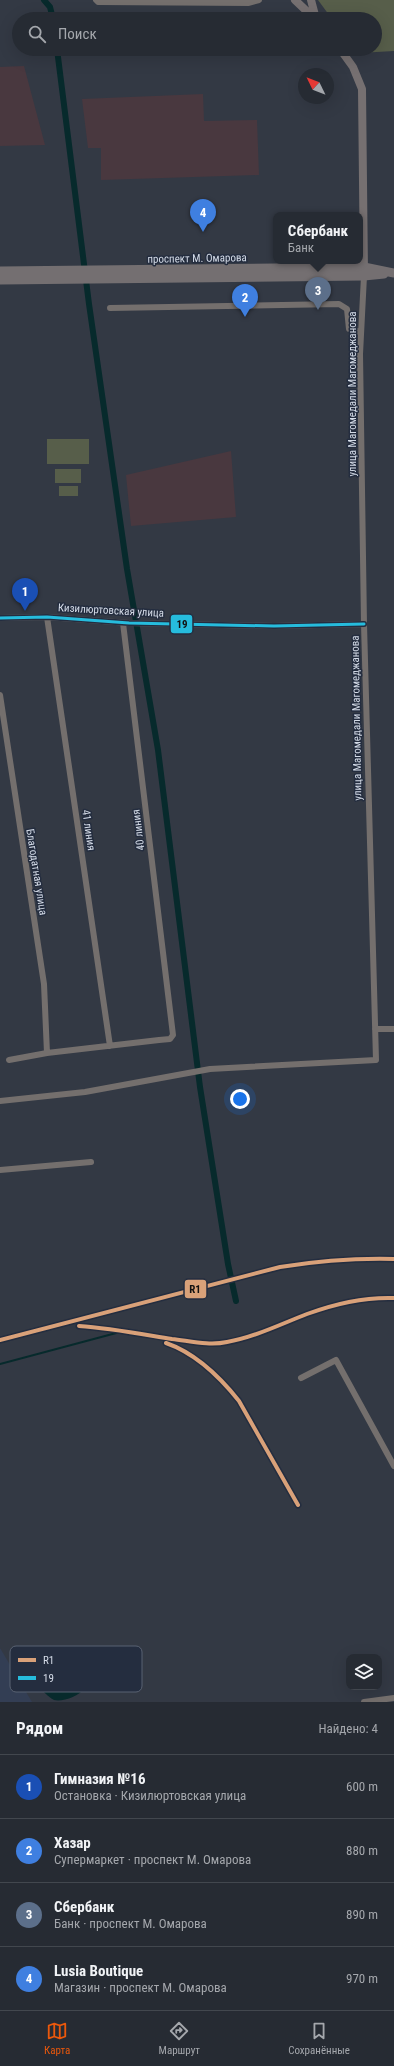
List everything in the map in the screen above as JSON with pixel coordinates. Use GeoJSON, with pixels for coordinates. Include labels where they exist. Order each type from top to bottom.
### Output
{"type":"FeatureCollection","features":[{"type":"Feature","properties":{"kind":"main road"},"geometry":{"type":"LineString","coordinates":[[295,0],[308,12]]}},
{"type":"Feature","properties":{"kind":"main road"},"geometry":{"type":"LineString","coordinates":[[311,0],[314,12]]}},
{"type":"Feature","properties":{"kind":"main road"},"geometry":{"type":"LineString","coordinates":[[345,56],[353,67],[362,90],[364,272]]}},
{"type":"Feature","properties":{"kind":"main road","name":"проспект М. Омарова"},"geometry":{"type":"LineString","coordinates":[[0,271],[80,275],[364,272]]}},
{"type":"Feature","properties":{"kind":"main road","name":"проспект М. Омарова"},"geometry":{"type":"LineString","coordinates":[[0,280],[80,275]]}},
{"type":"Feature","properties":{"kind":"street"},"geometry":{"type":"LineString","coordinates":[[96,0],[98,2],[172,3],[248,3],[259,0]]}},
{"type":"Feature","properties":{"kind":"street","name":"улица Магомедали Магомеджановa"},"geometry":{"type":"LineString","coordinates":[[0,1101],[85,1092],[210,1070],[376,1060],[364,624],[360,332],[364,272]]}},
{"type":"Feature","properties":{"kind":"street"},"geometry":{"type":"LineString","coordinates":[[110,308],[339,304],[347,309],[349,329],[360,332]]}},
{"type":"Feature","properties":{"kind":"street","name":"Кизилюртовская улица"},"geometry":{"type":"LineString","coordinates":[[0,618],[47,617],[126,623],[274,626],[364,624]]}},
{"type":"Feature","properties":{"kind":"street","name":"41 линия"},"geometry":{"type":"LineString","coordinates":[[47,617],[110,1046]]}},
{"type":"Feature","properties":{"kind":"street","name":"40 линия"},"geometry":{"type":"LineString","coordinates":[[110,1046],[164,1040],[173,1035],[126,623]]}},
{"type":"Feature","properties":{"kind":"street","name":"Благодатная улица"},"geometry":{"type":"LineString","coordinates":[[0,695],[44,984],[47,1053]]}},
{"type":"Feature","properties":{"kind":"street"},"geometry":{"type":"LineString","coordinates":[[375,1029],[394,1029]]}},
{"type":"Feature","properties":{"kind":"street"},"geometry":{"type":"LineString","coordinates":[[9,1060],[47,1053],[110,1046]]}},
{"type":"Feature","properties":{"kind":"street"},"geometry":{"type":"LineString","coordinates":[[0,1170],[91,1162]]}},
{"type":"Feature","properties":{"kind":"street"},"geometry":{"type":"LineString","coordinates":[[301,1378],[336,1360],[394,1466]]}},
{"type":"Feature","properties":{"kind":"street"},"geometry":{"type":"LineString","coordinates":[[364,1702],[394,1698]]}},
{"type":"Feature","properties":{"kind":"shaded area"},"geometry":{"type":"Polygon","coordinates":[[[318,0],[394,0],[394,51],[382,52],[382,12],[327,12],[318,0]]]}},
{"type":"Feature","properties":{"kind":"shaded area"},"geometry":{"type":"Polygon","coordinates":[[[24,66],[45,145],[0,146],[0,67],[24,66]]]}},
{"type":"Feature","properties":{"kind":"shaded area"},"geometry":{"type":"Polygon","coordinates":[[[203,94],[204,121],[257,120],[259,175],[101,180],[101,148],[88,148],[82,99],[203,94]]]}},
{"type":"Feature","properties":{"kind":"shaded area"},"geometry":{"type":"Polygon","coordinates":[[[47,439],[89,439],[89,464],[47,464],[47,439]]]}},
{"type":"Feature","properties":{"kind":"shaded area"},"geometry":{"type":"Polygon","coordinates":[[[231,451],[236,517],[131,526],[126,475],[231,451]]]}},
{"type":"Feature","properties":{"kind":"shaded area"},"geometry":{"type":"Polygon","coordinates":[[[55,469],[81,469],[81,483],[55,483],[55,469]]]}},
{"type":"Feature","properties":{"kind":"shaded area"},"geometry":{"type":"Polygon","coordinates":[[[59,486],[78,486],[78,496],[59,496],[59,486]]]}},
{"type":"Feature","properties":{"kind":"shaded area"},"geometry":{"type":"Polygon","coordinates":[[[0,1648],[10,1665],[10,1692],[26,1692],[32,1702],[0,1702],[0,1648]]]}},
{"type":"Feature","properties":{"kind":"shaded area"},"geometry":{"type":"Polygon","coordinates":[[[43,1692],[82,1692],[66,1699],[52,1699],[43,1692]]]}},
{"type":"Feature","properties":{"kind":"waterway"},"geometry":{"type":"LineString","coordinates":[[44,0],[50,7],[51,12]]}},
{"type":"Feature","properties":{"kind":"waterway"},"geometry":{"type":"LineString","coordinates":[[58,56],[89,304],[127,569],[158,750],[200,1087],[228,1264],[236,1301]]}},
{"type":"Feature","properties":{"kind":"waterway"},"geometry":{"type":"LineString","coordinates":[[0,1364],[120,1332]]}},
{"type":"Feature","properties":{"kind":"transit line","name":"19"},"geometry":{"type":"LineString","coordinates":[[0,618],[47,617],[129,623],[274,626],[364,624]]}},
{"type":"Feature","properties":{"kind":"transit line","name":"R1"},"geometry":{"type":"LineString","coordinates":[[0,1340],[280,1267],[337,1260],[394,1259]]}},
{"type":"Feature","properties":{"kind":"transit line","name":"R1"},"geometry":{"type":"LineString","coordinates":[[79,1326],[213,1344],[248,1337],[307,1314],[339,1304],[361,1300],[394,1298]]}},
{"type":"Feature","properties":{"kind":"transit line","name":"R1"},"geometry":{"type":"LineString","coordinates":[[166,1343],[177,1347],[197,1359],[224,1383],[239,1401],[298,1505]]}},
{"type":"Feature","properties":{"kind":"place","name":"Lusia Boutique"},"geometry":{"type":"Point","coordinates":[203,232]}},
{"type":"Feature","properties":{"kind":"place","name":"Сбербанк"},"geometry":{"type":"Point","coordinates":[318,310]}},
{"type":"Feature","properties":{"kind":"place","name":"Хазар"},"geometry":{"type":"Point","coordinates":[245,317]}},
{"type":"Feature","properties":{"kind":"place","name":"Гимназия №16"},"geometry":{"type":"Point","coordinates":[25,611]}}]}
